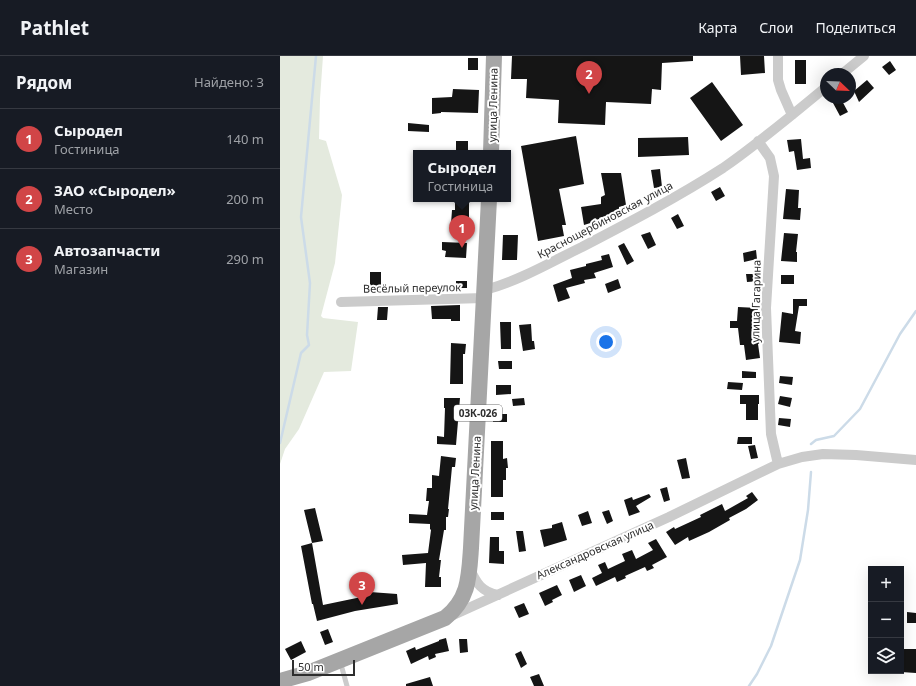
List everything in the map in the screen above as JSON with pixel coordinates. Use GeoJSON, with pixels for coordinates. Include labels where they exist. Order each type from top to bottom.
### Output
{"type":"FeatureCollection","features":[{"type":"Feature","properties":{"kind":"main road","name":"улица Ленина"},"geometry":{"type":"LineString","coordinates":[[491,150],[494,56]]}},
{"type":"Feature","properties":{"kind":"main road","name":"улица Ленина"},"geometry":{"type":"LineString","coordinates":[[445,618],[453,612],[463,598],[470,569],[489,202]]}},
{"type":"Feature","properties":{"kind":"main road","name":"Александровская улица"},"geometry":{"type":"LineString","coordinates":[[280,681],[308,674],[445,618]]}},
{"type":"Feature","properties":{"kind":"street"},"geometry":{"type":"LineString","coordinates":[[778,56],[778,80],[792,115]]}},
{"type":"Feature","properties":{"kind":"street"},"geometry":{"type":"LineString","coordinates":[[849,68],[864,56]]}},
{"type":"Feature","properties":{"kind":"street","name":"Краснощербиновская улица"},"geometry":{"type":"LineString","coordinates":[[484,294],[502,284],[540,268],[645,214],[723,168],[820,92]]}},
{"type":"Feature","properties":{"kind":"street","name":"улица Гагарина"},"geometry":{"type":"LineString","coordinates":[[758,141],[770,158],[774,176],[766,308],[771,434],[778,464]]}},
{"type":"Feature","properties":{"kind":"street","name":"Весёлый переулок"},"geometry":{"type":"LineString","coordinates":[[340,302],[484,294]]}},
{"type":"Feature","properties":{"kind":"street","name":"Александровская улица"},"geometry":{"type":"LineString","coordinates":[[445,618],[669,517],[778,464],[802,457],[823,454],[916,460]]}},
{"type":"Feature","properties":{"kind":"street"},"geometry":{"type":"LineString","coordinates":[[470,569],[478,584],[483,589],[498,595]]}},
{"type":"Feature","properties":{"kind":"lane"},"geometry":{"type":"LineString","coordinates":[[340,660],[347,686]]}},
{"type":"Feature","properties":{"kind":"shaded area"},"geometry":{"type":"Polygon","coordinates":[[[280,56],[323,56],[319,139],[326,141],[342,195],[335,263],[321,316],[323,318],[358,322],[351,371],[324,372],[299,429],[285,449],[280,464],[280,56]]]}},
{"type":"Feature","properties":{"kind":"building"},"geometry":{"type":"Polygon","coordinates":[[[512,56],[693,56],[693,61],[662,63],[661,90],[652,89],[651,104],[606,102],[605,125],[558,123],[559,100],[526,98],[527,79],[511,79],[512,56]]]}},
{"type":"Feature","properties":{"kind":"building"},"geometry":{"type":"Polygon","coordinates":[[[740,56],[764,56],[765,73],[741,75],[740,56]]]}},
{"type":"Feature","properties":{"kind":"building"},"geometry":{"type":"Polygon","coordinates":[[[468,58],[478,58],[478,70],[468,70],[468,58]]]}},
{"type":"Feature","properties":{"kind":"building"},"geometry":{"type":"Polygon","coordinates":[[[795,60],[806,60],[806,84],[795,84],[795,60]]]}},
{"type":"Feature","properties":{"kind":"building"},"geometry":{"type":"Polygon","coordinates":[[[890,61],[896,70],[889,75],[882,67],[890,61]]]}},
{"type":"Feature","properties":{"kind":"building"},"geometry":{"type":"Polygon","coordinates":[[[867,80],[874,88],[859,102],[856,95],[856,89],[867,80]]]}},
{"type":"Feature","properties":{"kind":"building"},"geometry":{"type":"Polygon","coordinates":[[[712,82],[743,125],[721,141],[690,98],[712,82]]]}},
{"type":"Feature","properties":{"kind":"building"},"geometry":{"type":"Polygon","coordinates":[[[453,89],[479,90],[478,113],[441,112],[432,114],[432,98],[452,97],[453,89]]]}},
{"type":"Feature","properties":{"kind":"building"},"geometry":{"type":"Polygon","coordinates":[[[834,104],[844,104],[848,112],[840,116],[834,104]]]}},
{"type":"Feature","properties":{"kind":"building"},"geometry":{"type":"Polygon","coordinates":[[[408,123],[429,125],[429,132],[408,131],[408,123]]]}},
{"type":"Feature","properties":{"kind":"building"},"geometry":{"type":"Polygon","coordinates":[[[576,136],[584,184],[559,189],[566,225],[562,225],[564,236],[538,241],[521,146],[576,136]]]}},
{"type":"Feature","properties":{"kind":"building"},"geometry":{"type":"Polygon","coordinates":[[[688,137],[689,155],[638,157],[638,138],[688,137]]]}},
{"type":"Feature","properties":{"kind":"building"},"geometry":{"type":"Polygon","coordinates":[[[801,139],[803,159],[810,158],[811,168],[797,170],[794,151],[789,152],[787,140],[801,139]]]}},
{"type":"Feature","properties":{"kind":"building"},"geometry":{"type":"Polygon","coordinates":[[[456,141],[468,141],[468,150],[456,150],[456,141]]]}},
{"type":"Feature","properties":{"kind":"building"},"geometry":{"type":"Polygon","coordinates":[[[660,169],[662,187],[654,188],[651,170],[660,169]]]}},
{"type":"Feature","properties":{"kind":"building"},"geometry":{"type":"Polygon","coordinates":[[[601,173],[621,173],[626,205],[619,207],[619,215],[604,219],[602,217],[599,218],[600,220],[584,225],[581,207],[601,204],[601,197],[605,195],[601,173]]]}},
{"type":"Feature","properties":{"kind":"building"},"geometry":{"type":"Polygon","coordinates":[[[720,187],[725,196],[716,201],[711,192],[720,187]]]}},
{"type":"Feature","properties":{"kind":"building"},"geometry":{"type":"Polygon","coordinates":[[[786,189],[799,190],[798,208],[801,208],[800,220],[783,219],[786,189]]]}},
{"type":"Feature","properties":{"kind":"building"},"geometry":{"type":"Polygon","coordinates":[[[455,202],[469,202],[469,225],[451,224],[452,210],[455,210],[455,202]]]}},
{"type":"Feature","properties":{"kind":"building"},"geometry":{"type":"Polygon","coordinates":[[[678,214],[684,226],[677,229],[671,218],[678,214]]]}},
{"type":"Feature","properties":{"kind":"building"},"geometry":{"type":"Polygon","coordinates":[[[650,232],[656,245],[648,249],[641,235],[650,232]]]}},
{"type":"Feature","properties":{"kind":"building"},"geometry":{"type":"Polygon","coordinates":[[[784,233],[798,234],[796,252],[797,262],[781,261],[784,233]]]}},
{"type":"Feature","properties":{"kind":"building"},"geometry":{"type":"Polygon","coordinates":[[[503,235],[518,235],[517,260],[502,260],[503,235]]]}},
{"type":"Feature","properties":{"kind":"building"},"geometry":{"type":"Polygon","coordinates":[[[442,242],[467,243],[466,258],[445,257],[446,251],[442,250],[442,242]]]}},
{"type":"Feature","properties":{"kind":"building"},"geometry":{"type":"Polygon","coordinates":[[[624,243],[634,261],[627,265],[618,246],[624,243]]]}},
{"type":"Feature","properties":{"kind":"building"},"geometry":{"type":"Polygon","coordinates":[[[756,250],[757,259],[744,262],[743,253],[756,250]]]}},
{"type":"Feature","properties":{"kind":"building"},"geometry":{"type":"Polygon","coordinates":[[[609,254],[613,267],[594,273],[596,278],[584,280],[585,283],[566,288],[570,298],[558,302],[553,285],[572,278],[570,270],[602,260],[601,256],[609,254]]]}},
{"type":"Feature","properties":{"kind":"building"},"geometry":{"type":"Polygon","coordinates":[[[370,272],[381,272],[381,291],[370,291],[370,272]]]}},
{"type":"Feature","properties":{"kind":"building"},"geometry":{"type":"Polygon","coordinates":[[[746,274],[759,274],[760,281],[747,282],[746,274]]]}},
{"type":"Feature","properties":{"kind":"building"},"geometry":{"type":"Polygon","coordinates":[[[781,275],[794,275],[794,284],[781,284],[781,275]]]}},
{"type":"Feature","properties":{"kind":"building"},"geometry":{"type":"Polygon","coordinates":[[[618,279],[621,288],[608,293],[605,284],[618,279]]]}},
{"type":"Feature","properties":{"kind":"building"},"geometry":{"type":"Polygon","coordinates":[[[456,281],[467,281],[467,288],[456,288],[456,281]]]}},
{"type":"Feature","properties":{"kind":"building"},"geometry":{"type":"Polygon","coordinates":[[[793,299],[807,299],[807,306],[799,306],[795,331],[801,332],[800,344],[779,342],[782,312],[793,314],[793,299]]]}},
{"type":"Feature","properties":{"kind":"building"},"geometry":{"type":"Polygon","coordinates":[[[460,305],[460,321],[451,321],[451,319],[432,319],[431,306],[460,305]]]}},
{"type":"Feature","properties":{"kind":"building"},"geometry":{"type":"Polygon","coordinates":[[[378,307],[388,307],[387,320],[377,320],[378,307]]]}},
{"type":"Feature","properties":{"kind":"building"},"geometry":{"type":"Polygon","coordinates":[[[738,307],[758,308],[757,320],[759,320],[760,343],[758,344],[760,358],[746,360],[744,345],[740,345],[738,328],[730,328],[730,321],[737,321],[738,307]]]}},
{"type":"Feature","properties":{"kind":"building"},"geometry":{"type":"Polygon","coordinates":[[[500,322],[511,322],[511,349],[501,349],[500,322]]]}},
{"type":"Feature","properties":{"kind":"building"},"geometry":{"type":"Polygon","coordinates":[[[531,324],[532,341],[534,341],[535,349],[523,351],[519,325],[531,324]]]}},
{"type":"Feature","properties":{"kind":"building"},"geometry":{"type":"Polygon","coordinates":[[[451,343],[466,344],[465,354],[463,354],[463,384],[450,384],[451,343]]]}},
{"type":"Feature","properties":{"kind":"building"},"geometry":{"type":"Polygon","coordinates":[[[498,361],[512,361],[512,369],[499,369],[498,361]]]}},
{"type":"Feature","properties":{"kind":"building"},"geometry":{"type":"Polygon","coordinates":[[[742,371],[756,372],[756,378],[742,378],[742,371]]]}},
{"type":"Feature","properties":{"kind":"building"},"geometry":{"type":"Polygon","coordinates":[[[780,376],[793,377],[792,385],[779,383],[780,376]]]}},
{"type":"Feature","properties":{"kind":"building"},"geometry":{"type":"Polygon","coordinates":[[[728,382],[743,383],[742,390],[727,389],[728,382]]]}},
{"type":"Feature","properties":{"kind":"building"},"geometry":{"type":"Polygon","coordinates":[[[496,385],[511,385],[511,394],[496,395],[496,385]]]}},
{"type":"Feature","properties":{"kind":"building"},"geometry":{"type":"Polygon","coordinates":[[[740,395],[759,395],[758,420],[746,420],[746,404],[740,404],[740,395]]]}},
{"type":"Feature","properties":{"kind":"building"},"geometry":{"type":"Polygon","coordinates":[[[780,396],[792,398],[790,407],[778,404],[780,396]]]}},
{"type":"Feature","properties":{"kind":"building"},"geometry":{"type":"Polygon","coordinates":[[[444,398],[460,398],[456,445],[437,444],[437,436],[444,437],[444,398]]]}},
{"type":"Feature","properties":{"kind":"building"},"geometry":{"type":"Polygon","coordinates":[[[524,398],[525,405],[513,406],[512,399],[524,398]]]}},
{"type":"Feature","properties":{"kind":"building"},"geometry":{"type":"Polygon","coordinates":[[[493,414],[507,414],[507,422],[493,422],[493,414]]]}},
{"type":"Feature","properties":{"kind":"building"},"geometry":{"type":"Polygon","coordinates":[[[779,418],[791,419],[790,427],[778,425],[779,418]]]}},
{"type":"Feature","properties":{"kind":"building"},"geometry":{"type":"Polygon","coordinates":[[[738,437],[752,437],[752,444],[737,444],[738,437]]]}},
{"type":"Feature","properties":{"kind":"building"},"geometry":{"type":"Polygon","coordinates":[[[491,441],[503,441],[503,459],[507,458],[508,468],[506,468],[506,480],[503,480],[503,497],[491,497],[491,441]]]}},
{"type":"Feature","properties":{"kind":"building"},"geometry":{"type":"Polygon","coordinates":[[[755,445],[758,458],[751,459],[748,446],[755,445]]]}},
{"type":"Feature","properties":{"kind":"building"},"geometry":{"type":"Polygon","coordinates":[[[441,456],[456,458],[455,467],[452,467],[448,517],[446,517],[446,530],[444,530],[439,560],[441,560],[439,577],[441,577],[441,587],[425,587],[426,563],[403,565],[402,555],[428,553],[431,530],[430,524],[409,523],[409,514],[427,515],[429,501],[426,501],[427,488],[432,488],[432,475],[439,476],[441,456]]]}},
{"type":"Feature","properties":{"kind":"building"},"geometry":{"type":"Polygon","coordinates":[[[686,458],[690,478],[682,479],[677,460],[686,458]]]}},
{"type":"Feature","properties":{"kind":"building"},"geometry":{"type":"Polygon","coordinates":[[[667,487],[670,500],[664,502],[660,489],[667,487]]]}},
{"type":"Feature","properties":{"kind":"building"},"geometry":{"type":"Polygon","coordinates":[[[752,492],[758,500],[746,509],[729,518],[730,520],[709,532],[689,541],[688,537],[675,545],[666,532],[674,527],[675,529],[701,517],[700,515],[722,504],[725,511],[748,498],[746,496],[752,492]]]}},
{"type":"Feature","properties":{"kind":"building"},"geometry":{"type":"Polygon","coordinates":[[[649,494],[651,497],[636,506],[640,512],[629,516],[624,500],[632,497],[633,500],[649,494]]]}},
{"type":"Feature","properties":{"kind":"building"},"geometry":{"type":"Polygon","coordinates":[[[315,508],[323,541],[312,543],[304,510],[315,508]]]}},
{"type":"Feature","properties":{"kind":"building"},"geometry":{"type":"Polygon","coordinates":[[[609,510],[613,521],[607,524],[602,512],[609,510]]]}},
{"type":"Feature","properties":{"kind":"building"},"geometry":{"type":"Polygon","coordinates":[[[588,511],[592,523],[582,526],[578,515],[588,511]]]}},
{"type":"Feature","properties":{"kind":"building"},"geometry":{"type":"Polygon","coordinates":[[[491,512],[504,512],[504,520],[491,520],[491,512]]]}},
{"type":"Feature","properties":{"kind":"building"},"geometry":{"type":"Polygon","coordinates":[[[562,522],[567,540],[544,547],[540,530],[552,528],[552,525],[562,522]]]}},
{"type":"Feature","properties":{"kind":"building"},"geometry":{"type":"Polygon","coordinates":[[[516,531],[523,531],[526,551],[519,552],[516,531]]]}},
{"type":"Feature","properties":{"kind":"building"},"geometry":{"type":"Polygon","coordinates":[[[490,537],[499,537],[499,551],[504,551],[504,564],[489,563],[490,537]]]}},
{"type":"Feature","properties":{"kind":"building"},"geometry":{"type":"Polygon","coordinates":[[[656,539],[667,557],[652,565],[654,568],[647,571],[645,567],[625,576],[626,578],[617,582],[615,577],[596,586],[592,578],[602,573],[598,565],[605,562],[608,569],[625,561],[622,554],[632,550],[636,559],[653,550],[648,543],[656,539]]]}},
{"type":"Feature","properties":{"kind":"building"},"geometry":{"type":"Polygon","coordinates":[[[312,543],[323,605],[371,595],[370,592],[397,594],[398,604],[355,611],[317,621],[312,604],[301,546],[312,543]]]}},
{"type":"Feature","properties":{"kind":"building"},"geometry":{"type":"Polygon","coordinates":[[[581,575],[586,586],[574,592],[569,580],[581,575]]]}},
{"type":"Feature","properties":{"kind":"building"},"geometry":{"type":"Polygon","coordinates":[[[557,585],[562,595],[552,600],[553,602],[545,606],[539,593],[557,585]]]}},
{"type":"Feature","properties":{"kind":"building"},"geometry":{"type":"Polygon","coordinates":[[[524,603],[529,614],[519,618],[514,607],[524,603]]]}},
{"type":"Feature","properties":{"kind":"building"},"geometry":{"type":"Polygon","coordinates":[[[907,612],[916,613],[916,623],[907,623],[907,612]]]}},
{"type":"Feature","properties":{"kind":"building"},"geometry":{"type":"Polygon","coordinates":[[[328,629],[333,642],[325,645],[320,632],[328,629]]]}},
{"type":"Feature","properties":{"kind":"building"},"geometry":{"type":"Polygon","coordinates":[[[446,638],[449,651],[435,654],[436,657],[429,660],[428,656],[411,664],[406,651],[415,647],[416,650],[446,638]]]}},
{"type":"Feature","properties":{"kind":"building"},"geometry":{"type":"Polygon","coordinates":[[[459,639],[467,639],[468,652],[460,653],[459,639]]]}},
{"type":"Feature","properties":{"kind":"building"},"geometry":{"type":"Polygon","coordinates":[[[301,641],[306,652],[291,660],[285,649],[301,641]]]}},
{"type":"Feature","properties":{"kind":"building"},"geometry":{"type":"Polygon","coordinates":[[[904,649],[916,649],[916,673],[904,672],[904,649]]]}},
{"type":"Feature","properties":{"kind":"building"},"geometry":{"type":"Polygon","coordinates":[[[521,651],[527,664],[521,668],[515,654],[521,651]]]}},
{"type":"Feature","properties":{"kind":"building"},"geometry":{"type":"Polygon","coordinates":[[[539,674],[544,686],[534,686],[530,677],[539,674]]]}},
{"type":"Feature","properties":{"kind":"building"},"geometry":{"type":"Polygon","coordinates":[[[430,677],[433,686],[406,686],[406,684],[430,677]]]}},
{"type":"Feature","properties":{"kind":"waterway"},"geometry":{"type":"LineString","coordinates":[[280,443],[301,353],[309,345],[307,335],[310,283],[301,217],[316,56]]}},
{"type":"Feature","properties":{"kind":"waterway"},"geometry":{"type":"LineString","coordinates":[[811,444],[816,440],[834,436],[860,409],[900,334],[916,311]]}},
{"type":"Feature","properties":{"kind":"waterway"},"geometry":{"type":"LineString","coordinates":[[749,686],[757,674],[771,646],[800,560],[808,510],[811,472]]}},
{"type":"Feature","properties":{"kind":"place","name":"ЗАО «Сыродел»"},"geometry":{"type":"Point","coordinates":[589,94]}},
{"type":"Feature","properties":{"kind":"place","name":"Сыродел"},"geometry":{"type":"Point","coordinates":[462,248]}},
{"type":"Feature","properties":{"kind":"place","name":"Автозапчасти"},"geometry":{"type":"Point","coordinates":[362,605]}}]}
